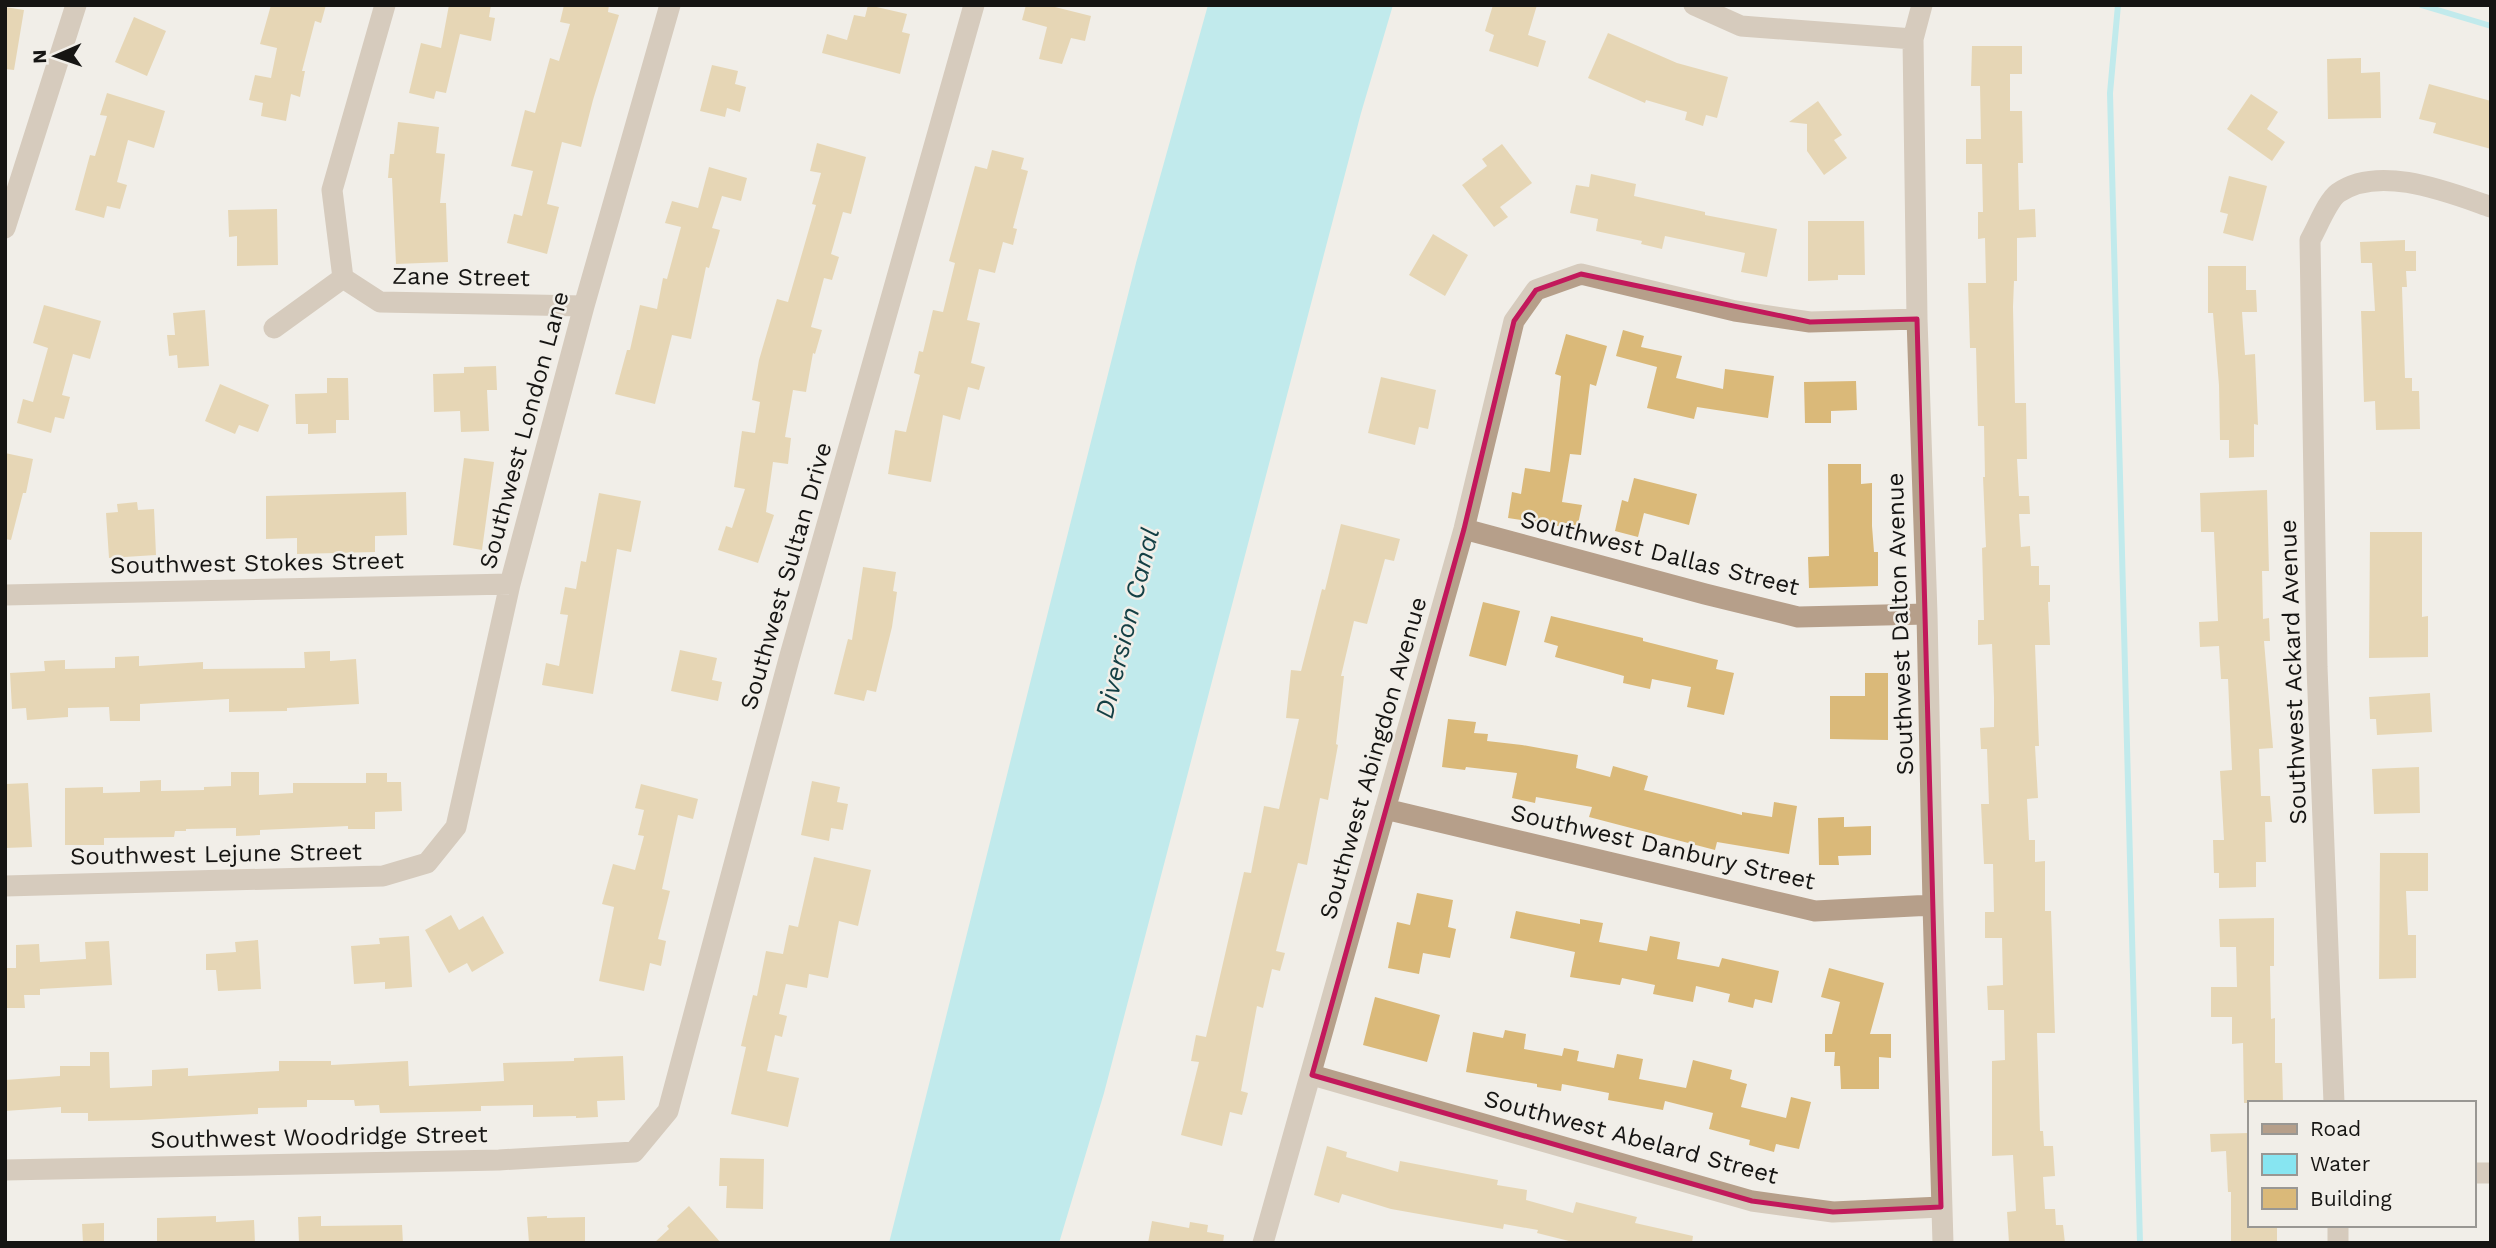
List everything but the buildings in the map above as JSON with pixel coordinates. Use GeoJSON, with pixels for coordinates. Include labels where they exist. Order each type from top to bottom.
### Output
{"type":"FeatureCollection","features":[{"type":"Feature","properties":{"kind":"street"},"geometry":{"type":"LineString","coordinates":[[5,228],[76,5]]}},
{"type":"Feature","properties":{"kind":"street"},"geometry":{"type":"LineString","coordinates":[[274,328],[343,278],[332,190],[385,5]]}},
{"type":"Feature","properties":{"kind":"street","name":"Southwest London Lane"},"geometry":{"type":"LineString","coordinates":[[427,863],[456,827],[510,584],[584,306],[670,5]]}},
{"type":"Feature","properties":{"kind":"street","name":"Southwest Sultan Drive"},"geometry":{"type":"LineString","coordinates":[[634,1152],[668,1111],[792,646],[974,5]]}},
{"type":"Feature","properties":{"kind":"street"},"geometry":{"type":"LineString","coordinates":[[1694,5],[1741,26],[1913,39]]}},
{"type":"Feature","properties":{"kind":"street","name":"Southwest Dalton Avenue"},"geometry":{"type":"LineString","coordinates":[[1922,5],[1913,39],[1917,318],[1943,1243]]}},
{"type":"Feature","properties":{"kind":"street","name":"Southwest Ackard Avenue"},"geometry":{"type":"LineString","coordinates":[[2334,1101],[2317,667],[2310,240],[2336,194],[2359,182],[2391,179],[2456,195],[2491,207]]}},
{"type":"Feature","properties":{"kind":"street","name":"Southwest Abingdon Avenue"},"geometry":{"type":"LineString","coordinates":[[1264,1243],[1464,529],[1514,321],[1536,290],[1581,274],[1735,310],[1810,322],[1917,318]]}},
{"type":"Feature","properties":{"kind":"street","name":"Zane Street"},"geometry":{"type":"LineString","coordinates":[[343,278],[380,302],[584,306]]}},
{"type":"Feature","properties":{"kind":"street","name":"Southwest Dallas Street"},"geometry":{"type":"LineString","coordinates":[[1464,529],[1798,617],[1927,614]]}},
{"type":"Feature","properties":{"kind":"street","name":"Southwest Stokes Street"},"geometry":{"type":"LineString","coordinates":[[5,596],[510,584]]}},
{"type":"Feature","properties":{"kind":"street","name":"Southwest Danbury Street"},"geometry":{"type":"LineString","coordinates":[[1385,809],[1815,911],[1933,905]]}},
{"type":"Feature","properties":{"kind":"street","name":"Southwest Lejune Street"},"geometry":{"type":"LineString","coordinates":[[5,886],[383,876],[427,863]]}},
{"type":"Feature","properties":{"kind":"street","name":"Southwest Abelard Street"},"geometry":{"type":"LineString","coordinates":[[1312,1075],[1752,1201],[1833,1212],[1941,1207]]}},
{"type":"Feature","properties":{"kind":"street","name":"Southwest Woodridge Street"},"geometry":{"type":"LineString","coordinates":[[5,1170],[499,1160],[634,1152]]}},
{"type":"Feature","properties":{"kind":"highlighted area"},"geometry":{"type":"Polygon","coordinates":[[[1581,274],[1810,322],[1917,319],[1941,1207],[1833,1212],[1752,1201],[1312,1075],[1464,529],[1514,321],[1536,290],[1581,274]]]}},
{"type":"Feature","properties":{"kind":"water","name":"Diversion Canal"},"geometry":{"type":"Polygon","coordinates":[[[1208,5],[1393,5],[1361,113],[1104,1093],[1059,1243],[889,1243],[1136,263],[1208,5]]]}},
{"type":"Feature","properties":{"kind":"waterway"},"geometry":{"type":"LineString","coordinates":[[2118,5],[2110,93],[2140,1243]]}},
{"type":"Feature","properties":{"kind":"waterway"},"geometry":{"type":"LineString","coordinates":[[2421,5],[2491,26]]}}]}
